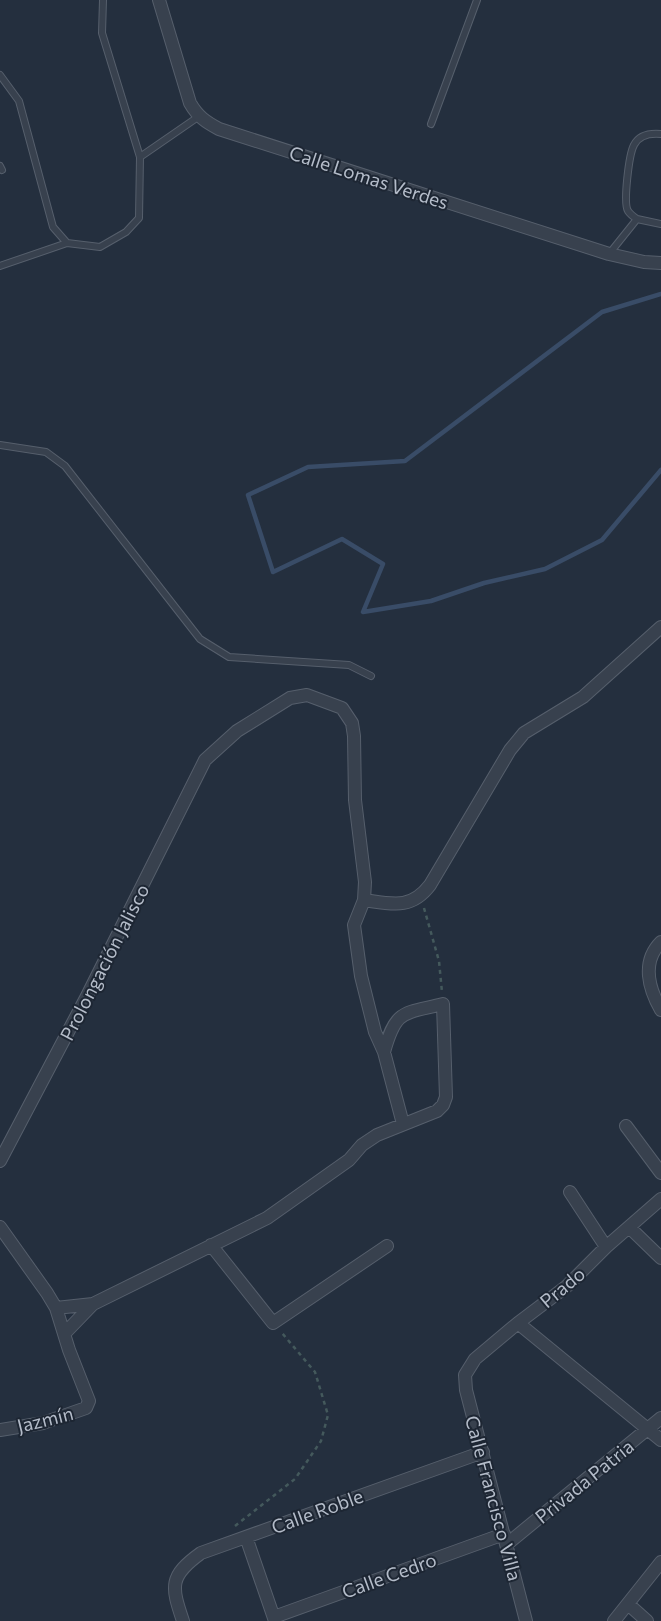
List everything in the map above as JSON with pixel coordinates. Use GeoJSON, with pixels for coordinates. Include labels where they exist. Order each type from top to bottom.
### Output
{"type":"FeatureCollection","features":[{"type":"Feature","properties":{"kind":"street"},"geometry":{"type":"LineString","coordinates":[[160,0],[190,104],[198,117]]}},
{"type":"Feature","properties":{"kind":"street","name":"Calle Lomas Verdes"},"geometry":{"type":"LineString","coordinates":[[198,117],[220,129],[609,254],[644,262],[661,263]]}},
{"type":"Feature","properties":{"kind":"street"},"geometry":{"type":"LineString","coordinates":[[403,1124],[384,1052],[375,1032],[361,976],[354,926],[364,900],[394,904],[409,902],[420,897],[510,750],[524,733],[583,696],[661,627]]}},
{"type":"Feature","properties":{"kind":"street","name":"Prolongación Jalisco"},"geometry":{"type":"LineString","coordinates":[[0,1161],[87,996],[205,760],[237,731],[290,698],[307,695],[342,708],[352,723],[355,800],[365,882],[364,900]]}},
{"type":"Feature","properties":{"kind":"street"},"geometry":{"type":"LineString","coordinates":[[661,942],[649,961],[648,980],[653,996],[661,1010]]}},
{"type":"Feature","properties":{"kind":"street"},"geometry":{"type":"LineString","coordinates":[[0,1227],[56,1308],[65,1332],[93,1304],[267,1218],[349,1160],[362,1145],[377,1135],[437,1111],[444,1105],[446,1097],[443,1004],[406,1014],[395,1020],[384,1052]]}},
{"type":"Feature","properties":{"kind":"street"},"geometry":{"type":"LineString","coordinates":[[626,1126],[661,1174]]}},
{"type":"Feature","properties":{"kind":"street"},"geometry":{"type":"LineString","coordinates":[[570,1192],[606,1246]]}},
{"type":"Feature","properties":{"kind":"street","name":"Prado"},"geometry":{"type":"LineString","coordinates":[[465,1375],[475,1359],[518,1322],[567,1286],[606,1246],[661,1199]]}},
{"type":"Feature","properties":{"kind":"street"},"geometry":{"type":"LineString","coordinates":[[629,1227],[661,1258]]}},
{"type":"Feature","properties":{"kind":"street"},"geometry":{"type":"LineString","coordinates":[[211,1245],[273,1323],[387,1246]]}},
{"type":"Feature","properties":{"kind":"street"},"geometry":{"type":"LineString","coordinates":[[56,1308],[93,1304]]}},
{"type":"Feature","properties":{"kind":"street"},"geometry":{"type":"LineString","coordinates":[[518,1322],[661,1440]]}},
{"type":"Feature","properties":{"kind":"street","name":"Jazmín"},"geometry":{"type":"LineString","coordinates":[[0,1430],[43,1423],[88,1406],[89,1397],[68,1350],[65,1332]]}},
{"type":"Feature","properties":{"kind":"street","name":"Calle Francisco Villa"},"geometry":{"type":"LineString","coordinates":[[465,1375],[466,1390],[505,1539],[523,1620]]}},
{"type":"Feature","properties":{"kind":"street","name":"Privada Patria"},"geometry":{"type":"LineString","coordinates":[[505,1539],[661,1418]]}},
{"type":"Feature","properties":{"kind":"street","name":"Calle Roble"},"geometry":{"type":"LineString","coordinates":[[183,1621],[174,1594],[174,1583],[178,1573],[188,1562],[201,1553],[483,1452]]}},
{"type":"Feature","properties":{"kind":"street"},"geometry":{"type":"LineString","coordinates":[[246,1537],[274,1619]]}},
{"type":"Feature","properties":{"kind":"street","name":"Calle Cedro"},"geometry":{"type":"LineString","coordinates":[[274,1619],[505,1539]]}},
{"type":"Feature","properties":{"kind":"street"},"geometry":{"type":"LineString","coordinates":[[614,1621],[661,1562]]}},
{"type":"Feature","properties":{"kind":"street"},"geometry":{"type":"LineString","coordinates":[[628,1604],[647,1621]]}},
{"type":"Feature","properties":{"kind":"lane"},"geometry":{"type":"LineString","coordinates":[[0,266],[67,243],[100,247],[126,232],[138,218],[140,157],[102,33],[102,0]]}},
{"type":"Feature","properties":{"kind":"lane"},"geometry":{"type":"LineString","coordinates":[[431,124],[477,0]]}},
{"type":"Feature","properties":{"kind":"lane"},"geometry":{"type":"LineString","coordinates":[[0,75],[19,101],[34,152],[49,215],[54,227],[67,243]]}},
{"type":"Feature","properties":{"kind":"lane"},"geometry":{"type":"LineString","coordinates":[[140,157],[198,117]]}},
{"type":"Feature","properties":{"kind":"lane"},"geometry":{"type":"LineString","coordinates":[[661,134],[653,133],[641,137],[633,146],[625,200],[628,211],[637,220],[661,224]]}},
{"type":"Feature","properties":{"kind":"lane"},"geometry":{"type":"LineString","coordinates":[[609,254],[637,220]]}},
{"type":"Feature","properties":{"kind":"lane"},"geometry":{"type":"LineString","coordinates":[[0,446],[46,452],[65,466],[200,639],[229,657],[348,665],[371,676]]}},
{"type":"Feature","properties":{"kind":"path"},"geometry":{"type":"LineString","coordinates":[[420,897],[439,961],[443,1004]]}},
{"type":"Feature","properties":{"kind":"path"},"geometry":{"type":"LineString","coordinates":[[232,1528],[295,1479],[321,1441],[328,1415],[315,1372],[273,1323]]}},
{"type":"Feature","properties":{"kind":"waterway"},"geometry":{"type":"LineString","coordinates":[[661,294],[602,312],[405,461],[308,467],[248,495],[273,572],[342,539],[383,564],[363,612],[431,601],[484,583],[545,569],[602,540],[661,470]]}}]}
